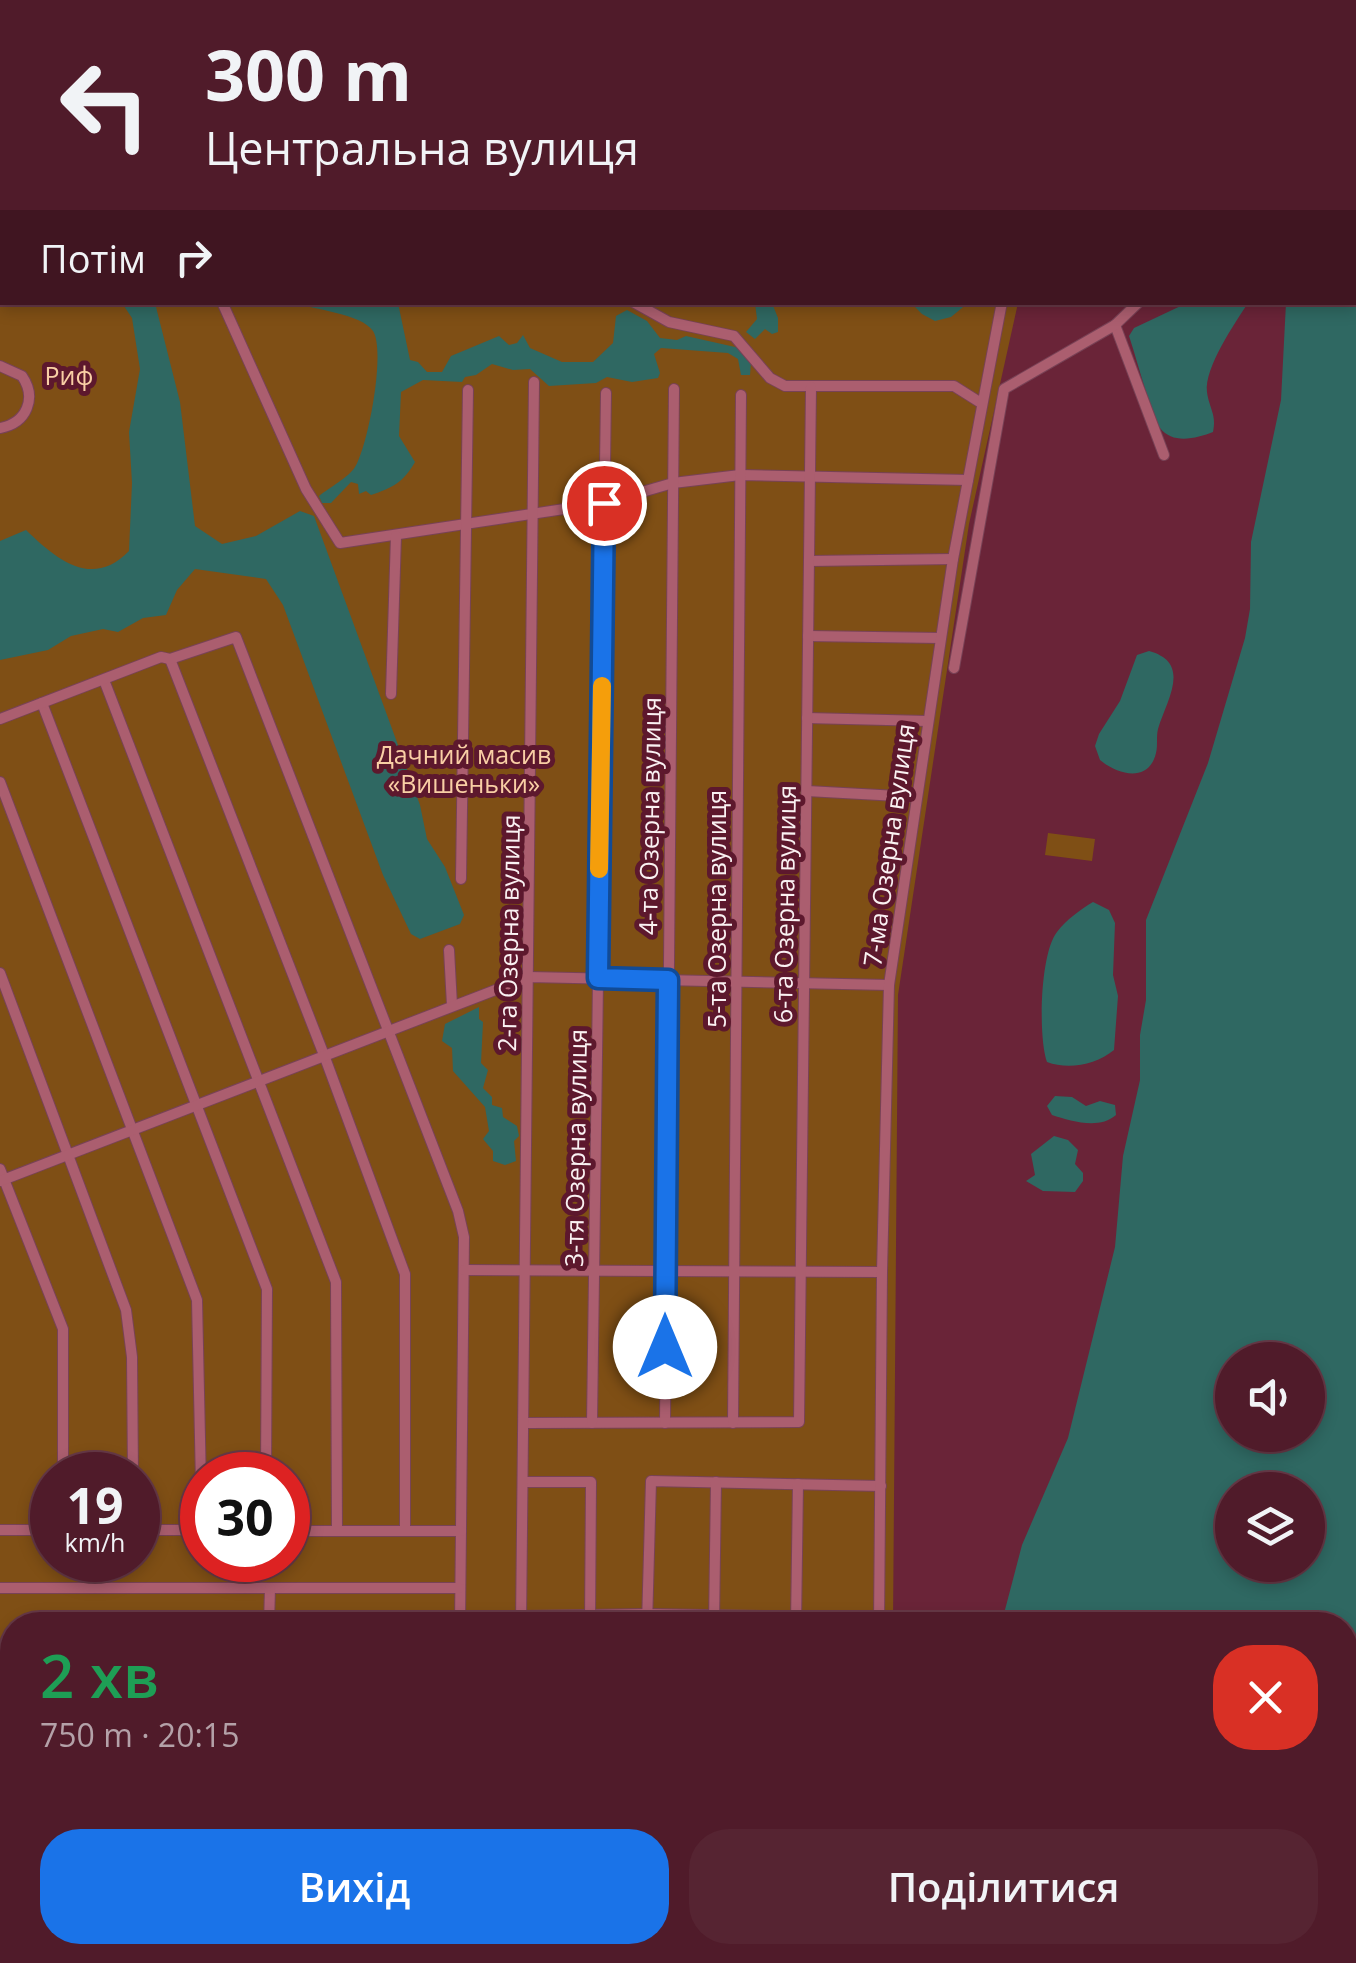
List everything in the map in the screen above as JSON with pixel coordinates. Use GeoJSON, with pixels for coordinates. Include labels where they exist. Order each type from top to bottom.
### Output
{"type":"FeatureCollection","features":[{"type":"Feature","properties":{"kind":"street"},"geometry":{"type":"LineString","coordinates":[[223,305],[306,490],[340,543],[604,503],[673,483],[740,475],[968,480]]}},
{"type":"Feature","properties":{"kind":"street"},"geometry":{"type":"LineString","coordinates":[[638,305],[669,322],[734,336],[770,378],[786,386],[954,386],[981,403]]}},
{"type":"Feature","properties":{"kind":"street","name":"7-ма Озерна вулиця"},"geometry":{"type":"LineString","coordinates":[[879,1612],[888,985],[953,559],[1001,305]]}},
{"type":"Feature","properties":{"kind":"street"},"geometry":{"type":"LineString","coordinates":[[954,668],[1004,389],[1115,325],[1135,305]]}},
{"type":"Feature","properties":{"kind":"street"},"geometry":{"type":"LineString","coordinates":[[1115,325],[1164,455]]}},
{"type":"Feature","properties":{"kind":"street"},"geometry":{"type":"LineString","coordinates":[[0,366],[14,369],[22,376],[30,394],[25,414],[18,422],[0,428]]}},
{"type":"Feature","properties":{"kind":"street","name":"2-га Озерна вулиця"},"geometry":{"type":"LineString","coordinates":[[521,1612],[534,382]]}},
{"type":"Feature","properties":{"kind":"street","name":"6-та Озерна вулиця"},"geometry":{"type":"LineString","coordinates":[[734,1422],[799,1422],[811,387]]}},
{"type":"Feature","properties":{"kind":"street","name":"4-та Озерна вулиця"},"geometry":{"type":"LineString","coordinates":[[664,1423],[674,389]]}},
{"type":"Feature","properties":{"kind":"street"},"geometry":{"type":"LineString","coordinates":[[461,879],[468,390]]}},
{"type":"Feature","properties":{"kind":"street","name":"3-тя Озерна вулиця"},"geometry":{"type":"LineString","coordinates":[[592,1423],[606,393]]}},
{"type":"Feature","properties":{"kind":"street","name":"5-та Озерна вулиця"},"geometry":{"type":"LineString","coordinates":[[734,1422],[741,395]]}},
{"type":"Feature","properties":{"kind":"street"},"geometry":{"type":"LineString","coordinates":[[391,694],[396,536]]}},
{"type":"Feature","properties":{"kind":"street"},"geometry":{"type":"LineString","coordinates":[[809,561],[953,559]]}},
{"type":"Feature","properties":{"kind":"street"},"geometry":{"type":"LineString","coordinates":[[808,636],[940,638]]}},
{"type":"Feature","properties":{"kind":"street"},"geometry":{"type":"LineString","coordinates":[[0,719],[161,657],[170,660],[236,637],[458,1211],[464,1238],[460,1612]]}},
{"type":"Feature","properties":{"kind":"street"},"geometry":{"type":"LineString","coordinates":[[170,660],[405,1274],[405,1531]]}},
{"type":"Feature","properties":{"kind":"street"},"geometry":{"type":"LineString","coordinates":[[104,680],[336,1282],[337,1530]]}},
{"type":"Feature","properties":{"kind":"street"},"geometry":{"type":"LineString","coordinates":[[42,704],[267,1289],[266,1452]]}},
{"type":"Feature","properties":{"kind":"street"},"geometry":{"type":"LineString","coordinates":[[808,718],[927,721]]}},
{"type":"Feature","properties":{"kind":"street"},"geometry":{"type":"LineString","coordinates":[[0,782],[198,1300],[201,1452]]}},
{"type":"Feature","properties":{"kind":"street"},"geometry":{"type":"LineString","coordinates":[[806,792],[916,797]]}},
{"type":"Feature","properties":{"kind":"street"},"geometry":{"type":"LineString","coordinates":[[450,950],[452,1005]]}},
{"type":"Feature","properties":{"kind":"street"},"geometry":{"type":"LineString","coordinates":[[0,973],[126,1310],[132,1356],[133,1452]]}},
{"type":"Feature","properties":{"kind":"street"},"geometry":{"type":"LineString","coordinates":[[63,1452],[63,1329],[1,1177],[529,977],[888,985]]}},
{"type":"Feature","properties":{"kind":"street"},"geometry":{"type":"LineString","coordinates":[[464,1270],[882,1272]]}},
{"type":"Feature","properties":{"kind":"street"},"geometry":{"type":"LineString","coordinates":[[525,1423],[734,1422]]}},
{"type":"Feature","properties":{"kind":"street"},"geometry":{"type":"LineString","coordinates":[[647,1612],[651,1481],[881,1486]]}},
{"type":"Feature","properties":{"kind":"street"},"geometry":{"type":"LineString","coordinates":[[523,1482],[592,1482],[590,1612]]}},
{"type":"Feature","properties":{"kind":"street"},"geometry":{"type":"LineString","coordinates":[[714,1612],[716,1482]]}},
{"type":"Feature","properties":{"kind":"street"},"geometry":{"type":"LineString","coordinates":[[796,1612],[798,1484]]}},
{"type":"Feature","properties":{"kind":"street"},"geometry":{"type":"LineString","coordinates":[[0,1530],[30,1530]]}},
{"type":"Feature","properties":{"kind":"street"},"geometry":{"type":"LineString","coordinates":[[310,1530],[461,1531]]}},
{"type":"Feature","properties":{"kind":"street"},"geometry":{"type":"LineString","coordinates":[[0,1588],[459,1588]]}},
{"type":"Feature","properties":{"kind":"street"},"geometry":{"type":"LineString","coordinates":[[270,1588],[270,1612]]}},
{"type":"Feature","properties":{"kind":"green space","name":"Дачний масив «Вишеньки»"},"geometry":{"type":"Polygon","coordinates":[[[0,305],[1018,305],[969,524],[898,995],[893,1612],[0,1612],[0,305]]]}},
{"type":"Feature","properties":{"kind":"green space"},"geometry":{"type":"Polygon","coordinates":[[[1048,833],[1095,839],[1092,861],[1045,855],[1048,833]]]}},
{"type":"Feature","properties":{"kind":"water"},"geometry":{"type":"Polygon","coordinates":[[[123,305],[156,305],[180,402],[195,526],[222,544],[256,536],[300,511],[314,516],[420,805],[427,839],[445,867],[464,915],[460,924],[420,939],[411,934],[383,875],[283,605],[266,579],[195,569],[177,590],[166,615],[143,618],[118,632],[103,629],[71,636],[48,650],[0,660],[0,541],[26,530],[62,560],[88,569],[102,568],[129,551],[129,432],[140,369],[132,318],[123,305]]]}},
{"type":"Feature","properties":{"kind":"water"},"geometry":{"type":"Polygon","coordinates":[[[302,305],[398,305],[410,360],[427,372],[442,372],[451,356],[499,336],[509,345],[517,343],[523,335],[530,348],[562,362],[593,362],[613,343],[616,316],[627,310],[647,321],[660,338],[677,340],[686,336],[744,349],[751,362],[750,375],[741,375],[738,359],[728,353],[661,348],[654,354],[658,378],[632,382],[607,377],[596,383],[549,386],[530,369],[513,370],[492,364],[462,382],[423,380],[401,392],[399,436],[415,462],[406,475],[371,495],[366,491],[359,494],[358,484],[351,482],[331,503],[322,503],[319,496],[348,475],[360,456],[374,399],[378,358],[373,331],[359,320],[302,305]]]}},
{"type":"Feature","properties":{"kind":"water"},"geometry":{"type":"Polygon","coordinates":[[[755,305],[773,305],[778,332],[772,334],[765,329],[755,339],[746,332],[757,319],[755,305]]]}},
{"type":"Feature","properties":{"kind":"water"},"geometry":{"type":"Polygon","coordinates":[[[913,305],[966,305],[951,317],[935,321],[913,305]]]}},
{"type":"Feature","properties":{"kind":"water"},"geometry":{"type":"Polygon","coordinates":[[[1183,305],[1247,305],[1222,346],[1207,382],[1213,432],[1185,439],[1172,437],[1160,428],[1129,336],[1134,328],[1183,305]]]}},
{"type":"Feature","properties":{"kind":"water"},"geometry":{"type":"Polygon","coordinates":[[[1286,305],[1356,305],[1356,1612],[1004,1612],[1022,1545],[1068,1438],[1115,1247],[1123,1156],[1140,1080],[1146,920],[1208,763],[1245,638],[1250,609],[1251,542],[1281,400],[1286,305]]]}},
{"type":"Feature","properties":{"kind":"water"},"geometry":{"type":"Polygon","coordinates":[[[1149,651],[1170,664],[1173,684],[1152,763],[1140,772],[1124,772],[1100,760],[1095,746],[1120,701],[1137,655],[1149,651]]]}},
{"type":"Feature","properties":{"kind":"water"},"geometry":{"type":"Polygon","coordinates":[[[1093,902],[1109,910],[1115,923],[1113,975],[1118,996],[1114,1050],[1073,1066],[1047,1062],[1042,996],[1051,943],[1074,915],[1093,902]]]}},
{"type":"Feature","properties":{"kind":"water"},"geometry":{"type":"Polygon","coordinates":[[[479,1007],[479,1019],[483,1022],[481,1063],[488,1070],[483,1088],[492,1097],[492,1105],[502,1108],[503,1117],[517,1126],[519,1136],[514,1141],[516,1161],[505,1165],[493,1161],[493,1151],[483,1139],[489,1131],[485,1107],[453,1071],[452,1048],[442,1041],[445,1024],[479,1007]]]}},
{"type":"Feature","properties":{"kind":"water"},"geometry":{"type":"Polygon","coordinates":[[[1055,1096],[1072,1097],[1086,1106],[1100,1101],[1115,1105],[1116,1115],[1093,1123],[1052,1115],[1047,1106],[1055,1096]]]}},
{"type":"Feature","properties":{"kind":"water"},"geometry":{"type":"Polygon","coordinates":[[[1054,1136],[1068,1140],[1078,1150],[1075,1164],[1083,1173],[1083,1181],[1075,1192],[1043,1191],[1026,1181],[1035,1175],[1031,1154],[1054,1136]]]}},
{"type":"Feature","properties":{"kind":"slow traffic"},"geometry":{"type":"LineString","coordinates":[[599,869],[602,686]]}},
{"type":"Feature","properties":{"kind":"route"},"geometry":{"type":"LineString","coordinates":[[604,503],[598,978],[668,980],[665,1347]]}},
{"type":"Feature","properties":{"kind":"park label","name":"Риф"},"geometry":{"type":"Point","coordinates":[69,376]}}]}
